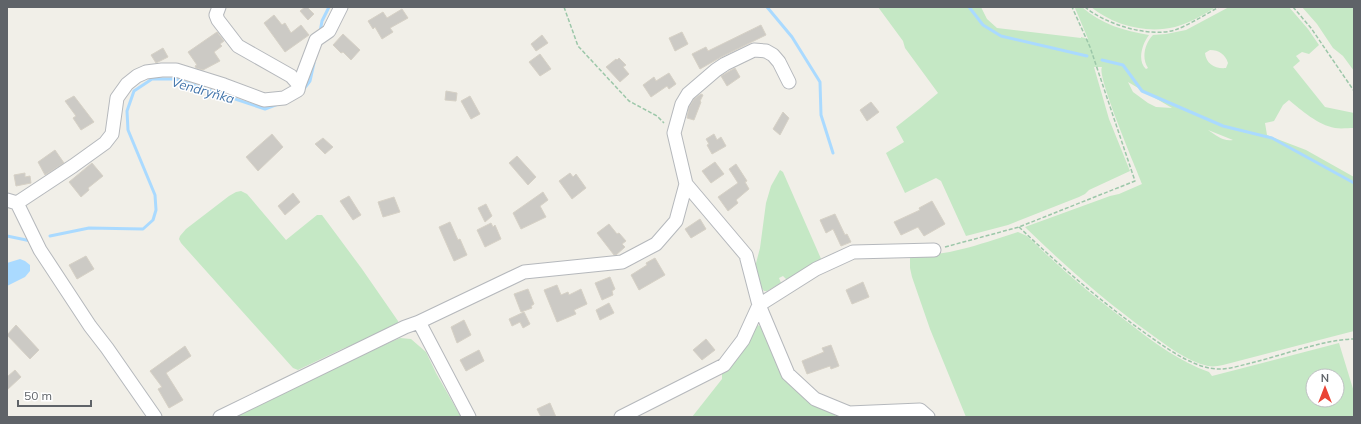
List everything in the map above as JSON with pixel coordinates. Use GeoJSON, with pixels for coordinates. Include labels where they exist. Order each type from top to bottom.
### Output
{"type":"FeatureCollection","features":[{"type":"Feature","properties":{"kind":"street"},"geometry":{"type":"LineString","coordinates":[[219,7],[216,15],[218,20],[238,46],[291,76],[299,85]]}},
{"type":"Feature","properties":{"kind":"street"},"geometry":{"type":"LineString","coordinates":[[155,417],[90,326],[40,250],[12,202],[74,166],[105,143],[112,134],[117,98],[127,84],[137,76],[146,72],[176,70],[224,85],[264,100],[284,98],[298,90],[321,37],[329,31],[341,7]]}},
{"type":"Feature","properties":{"kind":"street"},"geometry":{"type":"LineString","coordinates":[[789,82],[779,62],[773,55],[759,49],[754,50],[716,70],[688,94],[682,104],[674,133],[686,184],[746,255],[759,305],[788,374],[815,399],[849,413],[920,410],[928,417]]}},
{"type":"Feature","properties":{"kind":"street"},"geometry":{"type":"LineString","coordinates":[[220,417],[405,327],[419,322],[524,272],[622,262],[656,244],[676,221],[686,184]]}},
{"type":"Feature","properties":{"kind":"street"},"geometry":{"type":"LineString","coordinates":[[622,417],[724,365],[743,340],[759,305],[816,268],[853,252],[934,250]]}},
{"type":"Feature","properties":{"kind":"street"},"geometry":{"type":"LineString","coordinates":[[419,322],[470,417]]}},
{"type":"Feature","properties":{"kind":"path"},"geometry":{"type":"LineString","coordinates":[[564,7],[578,46],[629,101],[657,116],[674,133]]}},
{"type":"Feature","properties":{"kind":"path"},"geometry":{"type":"LineString","coordinates":[[934,250],[1019,227],[1135,181],[1090,47],[1072,7]]}},
{"type":"Feature","properties":{"kind":"path"},"geometry":{"type":"LineString","coordinates":[[1085,7],[1098,16],[1124,26],[1146,31],[1162,32],[1175,30],[1219,7]]}},
{"type":"Feature","properties":{"kind":"path"},"geometry":{"type":"LineString","coordinates":[[1293,7],[1311,28],[1354,91]]}},
{"type":"Feature","properties":{"kind":"path"},"geometry":{"type":"LineString","coordinates":[[1019,227],[1067,271],[1115,311],[1173,352],[1209,369],[1222,370],[1322,344],[1354,339]]}},
{"type":"Feature","properties":{"kind":"green space"},"geometry":{"type":"Polygon","coordinates":[[[878,7],[981,7],[987,19],[997,28],[1088,39],[1075,8],[1082,7],[1097,18],[1113,26],[1149,35],[1144,43],[1141,57],[1143,66],[1146,69],[1148,68],[1144,55],[1146,46],[1153,35],[1186,30],[1229,7],[1289,7],[1308,29],[1319,45],[1309,54],[1302,52],[1296,56],[1300,61],[1293,67],[1325,107],[1354,113],[1354,128],[1335,128],[1322,124],[1310,117],[1289,100],[1283,105],[1274,121],[1265,123],[1267,135],[1306,150],[1354,177],[1354,331],[1223,365],[1208,366],[1200,364],[1169,347],[1116,308],[1071,270],[1025,227],[1119,194],[1142,184],[1110,103],[1102,74],[1102,67],[1094,67],[1109,119],[1130,171],[1089,190],[1079,197],[1008,225],[966,236],[941,181],[936,178],[905,193],[886,153],[904,142],[896,127],[938,93],[905,48],[903,41],[878,7]],[[1210,50],[1205,53],[1209,63],[1218,68],[1226,68],[1228,63],[1223,55],[1219,52],[1210,50]],[[1128,82],[1133,92],[1156,107],[1172,108],[1128,82]],[[1208,130],[1226,140],[1233,140],[1208,130]]]}},
{"type":"Feature","properties":{"kind":"green space"},"geometry":{"type":"Polygon","coordinates":[[[1091,7],[1216,7],[1181,25],[1164,29],[1153,29],[1120,23],[1109,19],[1091,7]]]}},
{"type":"Feature","properties":{"kind":"green space"},"geometry":{"type":"Polygon","coordinates":[[[1302,7],[1354,7],[1354,71],[1343,56],[1333,48],[1317,24],[1302,7]]]}},
{"type":"Feature","properties":{"kind":"green space"},"geometry":{"type":"Polygon","coordinates":[[[780,170],[783,172],[822,261],[787,280],[783,276],[779,278],[781,283],[767,291],[764,291],[760,286],[755,267],[760,248],[766,203],[771,186],[780,170]]]}},
{"type":"Feature","properties":{"kind":"green space"},"geometry":{"type":"Polygon","coordinates":[[[241,191],[247,194],[286,240],[317,215],[322,215],[398,321],[395,328],[342,349],[298,370],[293,368],[179,239],[186,229],[229,196],[241,191]]]}},
{"type":"Feature","properties":{"kind":"green space"},"geometry":{"type":"Polygon","coordinates":[[[1018,232],[1027,236],[1106,306],[1160,347],[1209,372],[1212,376],[1339,343],[1354,392],[1354,417],[966,417],[930,329],[912,277],[910,255],[952,252],[1018,232]]]}},
{"type":"Feature","properties":{"kind":"green space"},"geometry":{"type":"Polygon","coordinates":[[[757,325],[761,326],[789,382],[835,414],[836,417],[692,417],[722,379],[722,373],[757,325]]]}},
{"type":"Feature","properties":{"kind":"green space"},"geometry":{"type":"Polygon","coordinates":[[[400,338],[411,339],[426,352],[461,417],[236,417],[329,368],[400,338]]]}},
{"type":"Feature","properties":{"kind":"water"},"geometry":{"type":"Polygon","coordinates":[[[20,259],[30,265],[30,271],[25,277],[7,286],[7,263],[20,259]]]}},
{"type":"Feature","properties":{"kind":"building"},"geometry":{"type":"Polygon","coordinates":[[[307,7],[314,14],[308,20],[300,11],[307,7]]]}},
{"type":"Feature","properties":{"kind":"building"},"geometry":{"type":"Polygon","coordinates":[[[402,9],[408,18],[390,28],[393,32],[382,39],[375,27],[373,29],[368,21],[383,12],[387,18],[402,9]]]}},
{"type":"Feature","properties":{"kind":"building"},"geometry":{"type":"Polygon","coordinates":[[[274,15],[282,25],[285,23],[291,33],[301,25],[309,35],[285,52],[264,23],[274,15]]]}},
{"type":"Feature","properties":{"kind":"building"},"geometry":{"type":"Polygon","coordinates":[[[761,25],[766,35],[700,69],[692,54],[706,47],[708,51],[761,25]]]}},
{"type":"Feature","properties":{"kind":"building"},"geometry":{"type":"Polygon","coordinates":[[[217,32],[224,41],[220,44],[222,46],[214,52],[220,61],[203,70],[196,68],[195,66],[197,65],[188,52],[217,32]]]}},
{"type":"Feature","properties":{"kind":"building"},"geometry":{"type":"Polygon","coordinates":[[[682,32],[688,44],[675,51],[669,38],[682,32]]]}},
{"type":"Feature","properties":{"kind":"building"},"geometry":{"type":"Polygon","coordinates":[[[343,34],[360,50],[351,60],[333,45],[343,34]]]}},
{"type":"Feature","properties":{"kind":"building"},"geometry":{"type":"Polygon","coordinates":[[[542,35],[548,43],[536,51],[531,44],[542,35]]]}},
{"type":"Feature","properties":{"kind":"building"},"geometry":{"type":"Polygon","coordinates":[[[163,48],[168,57],[156,63],[151,55],[163,48]]]}},
{"type":"Feature","properties":{"kind":"building"},"geometry":{"type":"Polygon","coordinates":[[[540,54],[551,69],[540,76],[529,62],[540,54]]]}},
{"type":"Feature","properties":{"kind":"building"},"geometry":{"type":"Polygon","coordinates":[[[619,58],[626,65],[623,67],[629,74],[620,82],[606,67],[619,58]]]}},
{"type":"Feature","properties":{"kind":"building"},"geometry":{"type":"Polygon","coordinates":[[[735,68],[740,77],[727,86],[721,76],[735,68]]]}},
{"type":"Feature","properties":{"kind":"building"},"geometry":{"type":"Polygon","coordinates":[[[669,73],[676,84],[669,89],[667,86],[651,97],[643,85],[654,77],[656,81],[669,73]]]}},
{"type":"Feature","properties":{"kind":"building"},"geometry":{"type":"Polygon","coordinates":[[[446,91],[457,93],[456,101],[445,100],[446,91]]]}},
{"type":"Feature","properties":{"kind":"building"},"geometry":{"type":"Polygon","coordinates":[[[701,94],[703,95],[694,120],[687,118],[689,107],[694,99],[701,94]]]}},
{"type":"Feature","properties":{"kind":"building"},"geometry":{"type":"Polygon","coordinates":[[[74,96],[94,122],[81,130],[73,118],[76,116],[65,101],[74,96]]]}},
{"type":"Feature","properties":{"kind":"building"},"geometry":{"type":"Polygon","coordinates":[[[470,96],[480,114],[471,119],[461,101],[470,96]]]}},
{"type":"Feature","properties":{"kind":"building"},"geometry":{"type":"Polygon","coordinates":[[[871,102],[879,112],[867,121],[860,110],[871,102]]]}},
{"type":"Feature","properties":{"kind":"building"},"geometry":{"type":"Polygon","coordinates":[[[783,112],[789,118],[780,135],[773,129],[783,112]]]}},
{"type":"Feature","properties":{"kind":"building"},"geometry":{"type":"Polygon","coordinates":[[[272,134],[283,147],[258,171],[246,157],[272,134]]]}},
{"type":"Feature","properties":{"kind":"building"},"geometry":{"type":"Polygon","coordinates":[[[714,134],[717,140],[721,137],[726,146],[712,154],[707,145],[709,144],[706,139],[714,134]]]}},
{"type":"Feature","properties":{"kind":"building"},"geometry":{"type":"Polygon","coordinates":[[[323,138],[333,147],[325,154],[315,144],[323,138]]]}},
{"type":"Feature","properties":{"kind":"building"},"geometry":{"type":"Polygon","coordinates":[[[55,150],[64,163],[45,175],[38,162],[55,150]]]}},
{"type":"Feature","properties":{"kind":"building"},"geometry":{"type":"Polygon","coordinates":[[[517,156],[536,177],[528,185],[509,163],[517,156]]]}},
{"type":"Feature","properties":{"kind":"building"},"geometry":{"type":"Polygon","coordinates":[[[715,162],[724,174],[711,183],[702,171],[715,162]]]}},
{"type":"Feature","properties":{"kind":"building"},"geometry":{"type":"Polygon","coordinates":[[[92,163],[103,176],[88,188],[89,190],[81,197],[69,182],[92,163]]]}},
{"type":"Feature","properties":{"kind":"building"},"geometry":{"type":"Polygon","coordinates":[[[736,164],[747,181],[745,182],[749,189],[736,200],[738,203],[728,211],[718,197],[738,183],[729,169],[736,164]]]}},
{"type":"Feature","properties":{"kind":"building"},"geometry":{"type":"Polygon","coordinates":[[[25,173],[25,177],[30,176],[31,183],[16,186],[14,175],[25,173]]]}},
{"type":"Feature","properties":{"kind":"building"},"geometry":{"type":"Polygon","coordinates":[[[570,173],[573,177],[576,174],[586,188],[572,199],[559,181],[570,173]]]}},
{"type":"Feature","properties":{"kind":"building"},"geometry":{"type":"Polygon","coordinates":[[[543,192],[548,200],[540,206],[546,217],[521,229],[513,213],[543,192]]]}},
{"type":"Feature","properties":{"kind":"building"},"geometry":{"type":"Polygon","coordinates":[[[293,193],[300,202],[285,215],[278,206],[293,193]]]}},
{"type":"Feature","properties":{"kind":"building"},"geometry":{"type":"Polygon","coordinates":[[[349,196],[361,215],[353,220],[340,201],[349,196]]]}},
{"type":"Feature","properties":{"kind":"building"},"geometry":{"type":"Polygon","coordinates":[[[394,197],[400,212],[383,217],[378,202],[394,197]]]}},
{"type":"Feature","properties":{"kind":"building"},"geometry":{"type":"Polygon","coordinates":[[[932,201],[945,224],[924,236],[918,227],[901,235],[894,222],[920,210],[919,208],[932,201]]]}},
{"type":"Feature","properties":{"kind":"building"},"geometry":{"type":"Polygon","coordinates":[[[486,204],[492,216],[485,222],[478,208],[486,204]]]}},
{"type":"Feature","properties":{"kind":"building"},"geometry":{"type":"Polygon","coordinates":[[[835,214],[845,235],[847,234],[851,242],[841,246],[833,229],[826,233],[820,220],[835,214]]]}},
{"type":"Feature","properties":{"kind":"building"},"geometry":{"type":"Polygon","coordinates":[[[700,219],[706,229],[691,238],[685,229],[700,219]]]}},
{"type":"Feature","properties":{"kind":"building"},"geometry":{"type":"Polygon","coordinates":[[[450,222],[467,255],[454,261],[439,227],[450,222]]]}},
{"type":"Feature","properties":{"kind":"building"},"geometry":{"type":"Polygon","coordinates":[[[491,223],[493,227],[495,225],[501,239],[485,247],[477,230],[491,223]]]}},
{"type":"Feature","properties":{"kind":"building"},"geometry":{"type":"Polygon","coordinates":[[[609,224],[617,234],[619,233],[626,241],[622,244],[625,247],[616,255],[614,255],[597,233],[609,224]]]}},
{"type":"Feature","properties":{"kind":"building"},"geometry":{"type":"Polygon","coordinates":[[[86,256],[94,269],[77,279],[69,265],[86,256]]]}},
{"type":"Feature","properties":{"kind":"building"},"geometry":{"type":"Polygon","coordinates":[[[655,258],[665,275],[639,290],[631,275],[655,258]]]}},
{"type":"Feature","properties":{"kind":"building"},"geometry":{"type":"Polygon","coordinates":[[[610,277],[615,289],[612,291],[613,295],[602,300],[595,283],[610,277]]]}},
{"type":"Feature","properties":{"kind":"building"},"geometry":{"type":"Polygon","coordinates":[[[863,282],[869,297],[852,304],[846,290],[863,282]]]}},
{"type":"Feature","properties":{"kind":"building"},"geometry":{"type":"Polygon","coordinates":[[[557,285],[561,295],[568,292],[569,295],[581,289],[587,304],[574,310],[576,314],[557,322],[544,290],[557,285]]]}},
{"type":"Feature","properties":{"kind":"building"},"geometry":{"type":"Polygon","coordinates":[[[528,289],[534,304],[531,306],[532,308],[521,312],[514,294],[528,289]]]}},
{"type":"Feature","properties":{"kind":"building"},"geometry":{"type":"Polygon","coordinates":[[[609,303],[614,313],[600,320],[596,310],[609,303]]]}},
{"type":"Feature","properties":{"kind":"building"},"geometry":{"type":"Polygon","coordinates":[[[524,312],[530,324],[523,328],[520,322],[512,326],[509,319],[524,312]]]}},
{"type":"Feature","properties":{"kind":"building"},"geometry":{"type":"Polygon","coordinates":[[[464,320],[471,335],[457,343],[451,327],[464,320]]]}},
{"type":"Feature","properties":{"kind":"building"},"geometry":{"type":"Polygon","coordinates":[[[16,325],[39,350],[30,359],[7,335],[16,325]]]}},
{"type":"Feature","properties":{"kind":"building"},"geometry":{"type":"Polygon","coordinates":[[[706,339],[715,350],[702,360],[693,350],[706,339]]]}},
{"type":"Feature","properties":{"kind":"building"},"geometry":{"type":"Polygon","coordinates":[[[831,345],[839,366],[831,369],[830,366],[807,374],[802,361],[824,352],[822,348],[831,345]]]}},
{"type":"Feature","properties":{"kind":"building"},"geometry":{"type":"Polygon","coordinates":[[[185,346],[191,356],[166,373],[183,400],[169,408],[158,389],[162,387],[150,371],[185,346]]]}},
{"type":"Feature","properties":{"kind":"building"},"geometry":{"type":"Polygon","coordinates":[[[479,350],[484,361],[466,371],[460,360],[479,350]]]}},
{"type":"Feature","properties":{"kind":"building"},"geometry":{"type":"Polygon","coordinates":[[[15,370],[21,377],[7,390],[7,377],[15,370]]]}},
{"type":"Feature","properties":{"kind":"building"},"geometry":{"type":"Polygon","coordinates":[[[550,403],[556,417],[541,417],[537,409],[550,403]]]}},
{"type":"Feature","properties":{"kind":"waterway","name":"Vendryňka"},"geometry":{"type":"LineString","coordinates":[[320,32],[322,21],[329,7]]}},
{"type":"Feature","properties":{"kind":"waterway"},"geometry":{"type":"LineString","coordinates":[[767,7],[792,37],[820,82],[821,115],[833,153]]}},
{"type":"Feature","properties":{"kind":"waterway"},"geometry":{"type":"LineString","coordinates":[[969,7],[983,25],[1001,36],[1087,56]]}},
{"type":"Feature","properties":{"kind":"waterway"},"geometry":{"type":"LineString","coordinates":[[1102,60],[1123,65],[1142,91],[1223,126],[1272,138],[1354,183]]}},
{"type":"Feature","properties":{"kind":"waterway","name":"Vendryňka"},"geometry":{"type":"LineString","coordinates":[[303,90],[310,81],[314,63]]}},
{"type":"Feature","properties":{"kind":"waterway","name":"Vendryňka"},"geometry":{"type":"LineString","coordinates":[[50,236],[89,228],[143,229],[153,220],[156,210],[155,195],[128,130],[127,111],[134,91],[152,79],[175,79],[265,109],[278,104]]}},
{"type":"Feature","properties":{"kind":"waterway","name":"Vendryňka"},"geometry":{"type":"LineString","coordinates":[[7,236],[31,241]]}}]}
